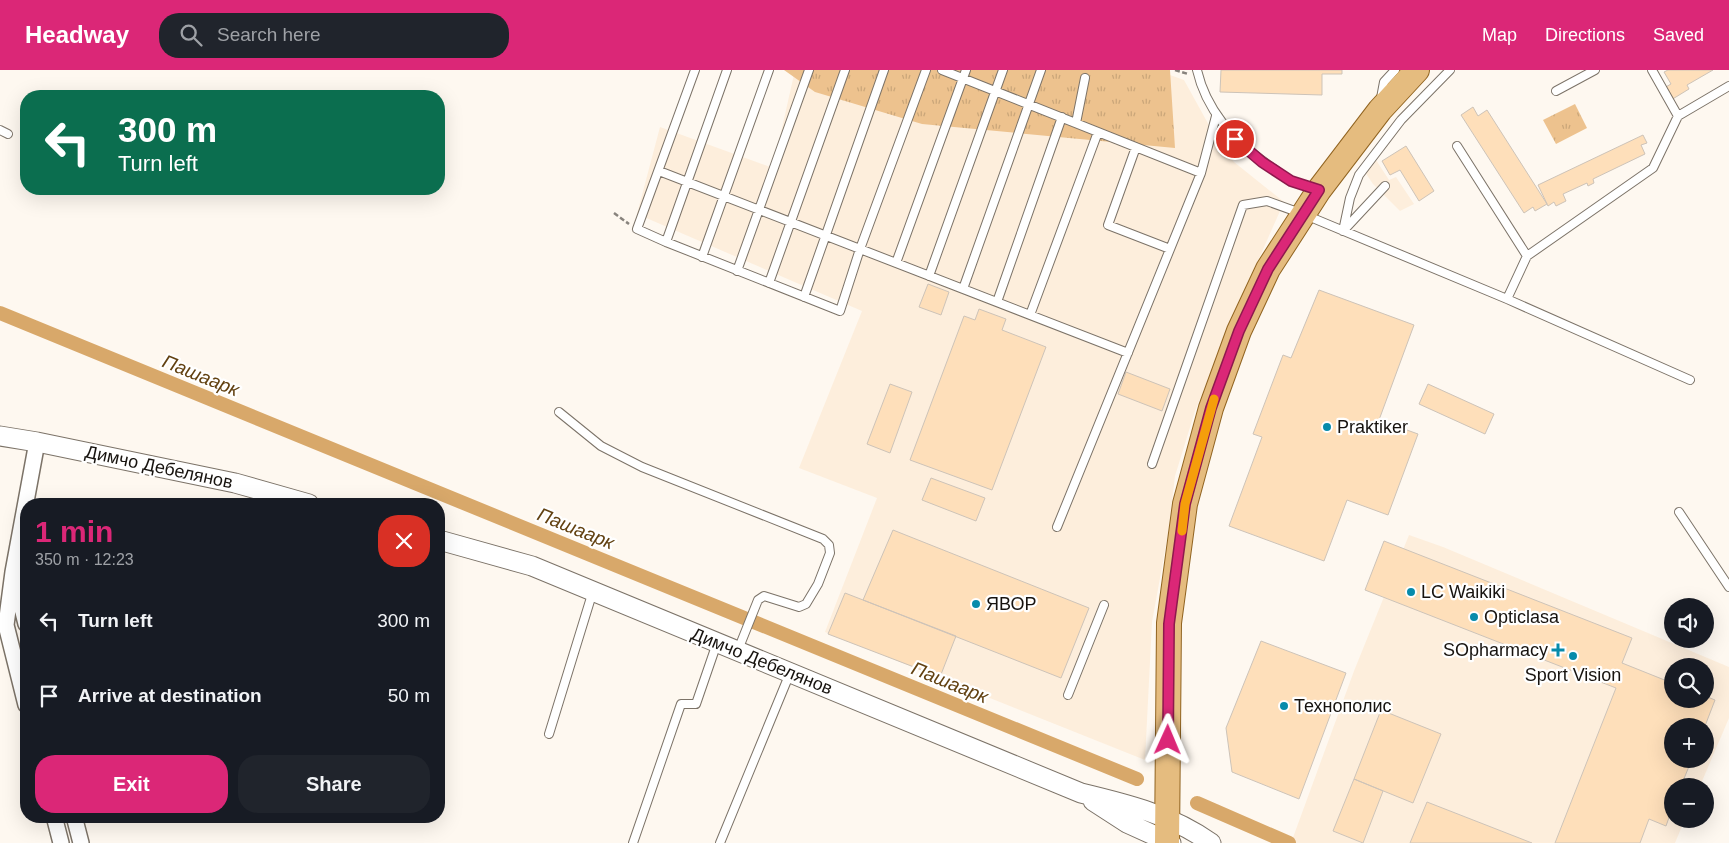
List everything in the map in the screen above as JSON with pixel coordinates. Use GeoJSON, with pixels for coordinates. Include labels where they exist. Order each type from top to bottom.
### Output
{"type":"FeatureCollection","features":[{"type":"Feature","properties":{"kind":"main road"},"geometry":{"type":"LineString","coordinates":[[1168,836],[1169,624],[1185,504],[1211,408],[1239,331],[1268,269],[1319,190],[1380,110],[1417,70]]}},
{"type":"Feature","properties":{"kind":"street","name":"Димчо Дебелянов"},"geometry":{"type":"LineString","coordinates":[[0,436],[38,442],[235,483],[287,498]]}},
{"type":"Feature","properties":{"kind":"street"},"geometry":{"type":"LineString","coordinates":[[27,498],[38,442]]}},
{"type":"Feature","properties":{"kind":"street"},"geometry":{"type":"LineString","coordinates":[[20,536],[6,626],[20,682]]}},
{"type":"Feature","properties":{"kind":"street","name":"Димчо Дебелянов"},"geometry":{"type":"LineString","coordinates":[[445,542],[532,566],[1081,793],[1127,804],[1168,836],[1186,828],[1211,843]]}},
{"type":"Feature","properties":{"kind":"street"},"geometry":{"type":"LineString","coordinates":[[13,572],[20,600]]}},
{"type":"Feature","properties":{"kind":"street"},"geometry":{"type":"LineString","coordinates":[[56,823],[61,843]]}},
{"type":"Feature","properties":{"kind":"street"},"geometry":{"type":"LineString","coordinates":[[76,823],[81,843]]}},
{"type":"Feature","properties":{"kind":"lane"},"geometry":{"type":"LineString","coordinates":[[695,70],[637,229],[702,257],[840,311],[860,249],[926,70]]}},
{"type":"Feature","properties":{"kind":"lane"},"geometry":{"type":"LineString","coordinates":[[666,242],[727,70]]}},
{"type":"Feature","properties":{"kind":"lane"},"geometry":{"type":"LineString","coordinates":[[702,257],[769,70]]}},
{"type":"Feature","properties":{"kind":"lane"},"geometry":{"type":"LineString","coordinates":[[737,271],[809,70]]}},
{"type":"Feature","properties":{"kind":"lane"},"geometry":{"type":"LineString","coordinates":[[768,283],[845,70]]}},
{"type":"Feature","properties":{"kind":"lane"},"geometry":{"type":"LineString","coordinates":[[804,297],[884,70]]}},
{"type":"Feature","properties":{"kind":"lane"},"geometry":{"type":"LineString","coordinates":[[942,70],[1201,173]]}},
{"type":"Feature","properties":{"kind":"lane"},"geometry":{"type":"LineString","coordinates":[[896,263],[966,70]]}},
{"type":"Feature","properties":{"kind":"lane"},"geometry":{"type":"LineString","coordinates":[[929,276],[1003,70]]}},
{"type":"Feature","properties":{"kind":"lane"},"geometry":{"type":"LineString","coordinates":[[963,289],[1041,70]]}},
{"type":"Feature","properties":{"kind":"lane"},"geometry":{"type":"LineString","coordinates":[[1198,70],[1199,78],[1216,116],[1235,139],[1262,162],[1291,181],[1319,190]]}},
{"type":"Feature","properties":{"kind":"lane"},"geometry":{"type":"LineString","coordinates":[[1380,110],[1384,82],[1395,70]]}},
{"type":"Feature","properties":{"kind":"lane"},"geometry":{"type":"LineString","coordinates":[[1343,231],[1350,198],[1359,176],[1401,120],[1450,70]]}},
{"type":"Feature","properties":{"kind":"lane"},"geometry":{"type":"LineString","coordinates":[[1556,92],[1595,70]]}},
{"type":"Feature","properties":{"kind":"lane"},"geometry":{"type":"LineString","coordinates":[[1652,70],[1678,116]]}},
{"type":"Feature","properties":{"kind":"lane"},"geometry":{"type":"LineString","coordinates":[[1076,123],[1085,78]]}},
{"type":"Feature","properties":{"kind":"lane"},"geometry":{"type":"LineString","coordinates":[[1507,299],[1527,256],[1653,168],[1678,116],[1729,86]]}},
{"type":"Feature","properties":{"kind":"lane"},"geometry":{"type":"LineString","coordinates":[[1057,527],[1201,173],[1216,116]]}},
{"type":"Feature","properties":{"kind":"lane"},"geometry":{"type":"LineString","coordinates":[[997,302],[1062,117]]}},
{"type":"Feature","properties":{"kind":"lane"},"geometry":{"type":"LineString","coordinates":[[0,130],[8,134]]}},
{"type":"Feature","properties":{"kind":"lane"},"geometry":{"type":"LineString","coordinates":[[1030,315],[1098,132]]}},
{"type":"Feature","properties":{"kind":"lane"},"geometry":{"type":"LineString","coordinates":[[1456,146],[1527,256]]}},
{"type":"Feature","properties":{"kind":"lane"},"geometry":{"type":"LineString","coordinates":[[1136,147],[1108,225],[1170,249]]}},
{"type":"Feature","properties":{"kind":"lane"},"geometry":{"type":"LineString","coordinates":[[658,171],[1128,353]]}},
{"type":"Feature","properties":{"kind":"lane"},"geometry":{"type":"LineString","coordinates":[[1343,231],[1385,186]]}},
{"type":"Feature","properties":{"kind":"lane"},"geometry":{"type":"LineString","coordinates":[[1152,464],[1243,206],[1267,201],[1303,214],[1507,299],[1690,380]]}},
{"type":"Feature","properties":{"kind":"lane"},"geometry":{"type":"LineString","coordinates":[[559,412],[601,446],[642,467],[823,539],[829,545],[830,553],[821,576],[806,604],[799,607],[764,596],[758,600],[737,651]]}},
{"type":"Feature","properties":{"kind":"lane"},"geometry":{"type":"LineString","coordinates":[[1679,512],[1729,587]]}},
{"type":"Feature","properties":{"kind":"lane"},"geometry":{"type":"LineString","coordinates":[[549,734],[593,591]]}},
{"type":"Feature","properties":{"kind":"lane"},"geometry":{"type":"LineString","coordinates":[[1068,695],[1104,605]]}},
{"type":"Feature","properties":{"kind":"lane"},"geometry":{"type":"LineString","coordinates":[[633,843],[681,704],[696,704],[717,642]]}},
{"type":"Feature","properties":{"kind":"lane"},"geometry":{"type":"LineString","coordinates":[[720,843],[790,673]]}},
{"type":"Feature","properties":{"kind":"path"},"geometry":{"type":"LineString","coordinates":[[614,213],[637,229]]}},
{"type":"Feature","properties":{"kind":"shaded area"},"geometry":{"type":"Polygon","coordinates":[[[795,70],[1156,70],[1184,80],[1221,147],[1234,162],[1284,202],[1195,411],[1175,476],[1168,534],[1152,622],[1145,760],[825,632],[877,498],[799,468],[862,311],[637,214],[660,127],[773,168],[795,70]]]}},
{"type":"Feature","properties":{"kind":"shaded area"},"geometry":{"type":"Polygon","coordinates":[[[1376,160],[1389,180],[1396,177],[1414,204],[1400,211],[1373,184],[1365,172],[1376,160]]]}},
{"type":"Feature","properties":{"kind":"shaded area"},"geometry":{"type":"Polygon","coordinates":[[[1409,535],[1443,547],[1664,640],[1664,648],[1684,648],[1708,658],[1664,658],[1664,708],[1714,708],[1714,661],[1729,667],[1729,718],[1714,753],[1714,718],[1664,718],[1664,768],[1708,768],[1703,778],[1664,778],[1664,828],[1681,828],[1675,843],[1291,843],[1354,671],[1409,535]]]}},
{"type":"Feature","properties":{"kind":"green space"},"geometry":{"type":"Polygon","coordinates":[[[784,70],[1170,70],[1175,148],[922,124],[815,92],[784,70]]]}},
{"type":"Feature","properties":{"kind":"green space"},"geometry":{"type":"Polygon","coordinates":[[[1575,104],[1587,128],[1556,144],[1543,120],[1575,104]]]}},
{"type":"Feature","properties":{"kind":"building"},"geometry":{"type":"Polygon","coordinates":[[[1221,70],[1342,70],[1342,74],[1322,74],[1322,95],[1220,92],[1221,70]]]}},
{"type":"Feature","properties":{"kind":"building"},"geometry":{"type":"Polygon","coordinates":[[[1668,70],[1713,70],[1687,85],[1689,89],[1671,100],[1664,88],[1671,84],[1664,72],[1668,70]]]}},
{"type":"Feature","properties":{"kind":"building"},"geometry":{"type":"Polygon","coordinates":[[[1473,107],[1478,116],[1487,110],[1547,204],[1535,211],[1533,207],[1524,213],[1461,115],[1473,107]]]}},
{"type":"Feature","properties":{"kind":"building"},"geometry":{"type":"Polygon","coordinates":[[[1643,135],[1647,143],[1641,145],[1645,154],[1593,179],[1594,183],[1588,186],[1587,183],[1563,194],[1566,201],[1556,206],[1554,202],[1548,206],[1538,185],[1643,135]]]}},
{"type":"Feature","properties":{"kind":"building"},"geometry":{"type":"Polygon","coordinates":[[[1406,146],[1434,191],[1419,201],[1400,170],[1390,175],[1382,161],[1406,146]]]}},
{"type":"Feature","properties":{"kind":"building"},"geometry":{"type":"Polygon","coordinates":[[[928,284],[949,292],[941,315],[919,307],[928,284]]]}},
{"type":"Feature","properties":{"kind":"building","name":"Praktiker"},"geometry":{"type":"Polygon","coordinates":[[[1319,290],[1414,325],[1379,420],[1418,434],[1388,515],[1347,500],[1324,561],[1229,526],[1262,437],[1253,434],[1283,355],[1291,358],[1319,290]]]}},
{"type":"Feature","properties":{"kind":"building"},"geometry":{"type":"Polygon","coordinates":[[[979,309],[1006,319],[1002,330],[1046,347],[992,490],[910,460],[964,316],[975,320],[979,309]]]}},
{"type":"Feature","properties":{"kind":"building"},"geometry":{"type":"Polygon","coordinates":[[[1126,372],[1170,389],[1162,411],[1118,394],[1126,372]]]}},
{"type":"Feature","properties":{"kind":"building"},"geometry":{"type":"Polygon","coordinates":[[[890,384],[912,392],[890,453],[867,444],[890,384]]]}},
{"type":"Feature","properties":{"kind":"building"},"geometry":{"type":"Polygon","coordinates":[[[1428,384],[1494,414],[1485,434],[1419,404],[1428,384]]]}},
{"type":"Feature","properties":{"kind":"building"},"geometry":{"type":"Polygon","coordinates":[[[931,478],[985,498],[976,521],[922,500],[931,478]]]}},
{"type":"Feature","properties":{"kind":"building","name":"ЯВОР"},"geometry":{"type":"Polygon","coordinates":[[[893,530],[1089,608],[1061,678],[863,600],[893,530]]]}},
{"type":"Feature","properties":{"kind":"building"},"geometry":{"type":"Polygon","coordinates":[[[1384,541],[1632,638],[1622,663],[1664,680],[1664,708],[1712,708],[1708,718],[1664,718],[1664,768],[1688,768],[1684,778],[1664,778],[1664,825],[1649,819],[1640,843],[1555,843],[1616,688],[1365,590],[1384,541]]]}},
{"type":"Feature","properties":{"kind":"building"},"geometry":{"type":"Polygon","coordinates":[[[845,593],[956,636],[940,677],[828,634],[845,593]]]}},
{"type":"Feature","properties":{"kind":"building","name":"Технополис"},"geometry":{"type":"Polygon","coordinates":[[[1261,641],[1346,673],[1299,799],[1232,772],[1226,728],[1261,641]]]}},
{"type":"Feature","properties":{"kind":"building"},"geometry":{"type":"Polygon","coordinates":[[[1381,710],[1441,734],[1413,803],[1354,779],[1381,710]]]}},
{"type":"Feature","properties":{"kind":"building"},"geometry":{"type":"Polygon","coordinates":[[[1354,779],[1383,791],[1363,843],[1333,831],[1354,779]]]}},
{"type":"Feature","properties":{"kind":"building"},"geometry":{"type":"Polygon","coordinates":[[[1427,802],[1532,843],[1410,843],[1427,802]]]}},
{"type":"Feature","properties":{"kind":"waterway","name":"Пашаарк"},"geometry":{"type":"LineString","coordinates":[[0,313],[1137,779]]}},
{"type":"Feature","properties":{"kind":"waterway","name":"Пашаарк"},"geometry":{"type":"LineString","coordinates":[[1197,803],[1289,843]]}},
{"type":"Feature","properties":{"kind":"slow traffic"},"geometry":{"type":"LineString","coordinates":[[1182,531],[1185,504],[1214,399]]}},
{"type":"Feature","properties":{"kind":"place","name":"Praktiker"},"geometry":{"type":"Point","coordinates":[1327,427]}},
{"type":"Feature","properties":{"kind":"place","name":"LC Waikiki"},"geometry":{"type":"Point","coordinates":[1411,592]}},
{"type":"Feature","properties":{"kind":"place","name":"ЯВОР"},"geometry":{"type":"Point","coordinates":[976,604]}},
{"type":"Feature","properties":{"kind":"place","name":"Opticlasa"},"geometry":{"type":"Point","coordinates":[1474,617]}},
{"type":"Feature","properties":{"kind":"place","name":"SOpharmacy"},"geometry":{"type":"Point","coordinates":[1558,650]}},
{"type":"Feature","properties":{"kind":"place","name":"Sport Vision"},"geometry":{"type":"Point","coordinates":[1573,656]}},
{"type":"Feature","properties":{"kind":"place","name":"Технополис"},"geometry":{"type":"Point","coordinates":[1284,706]}},
{"type":"Feature","properties":{"kind":"route"},"geometry":{"type":"LineString","coordinates":[[1168,740],[1169,624],[1185,504],[1211,408],[1239,331],[1268,269],[1319,190],[1291,181],[1262,162],[1235,139]]}}]}
